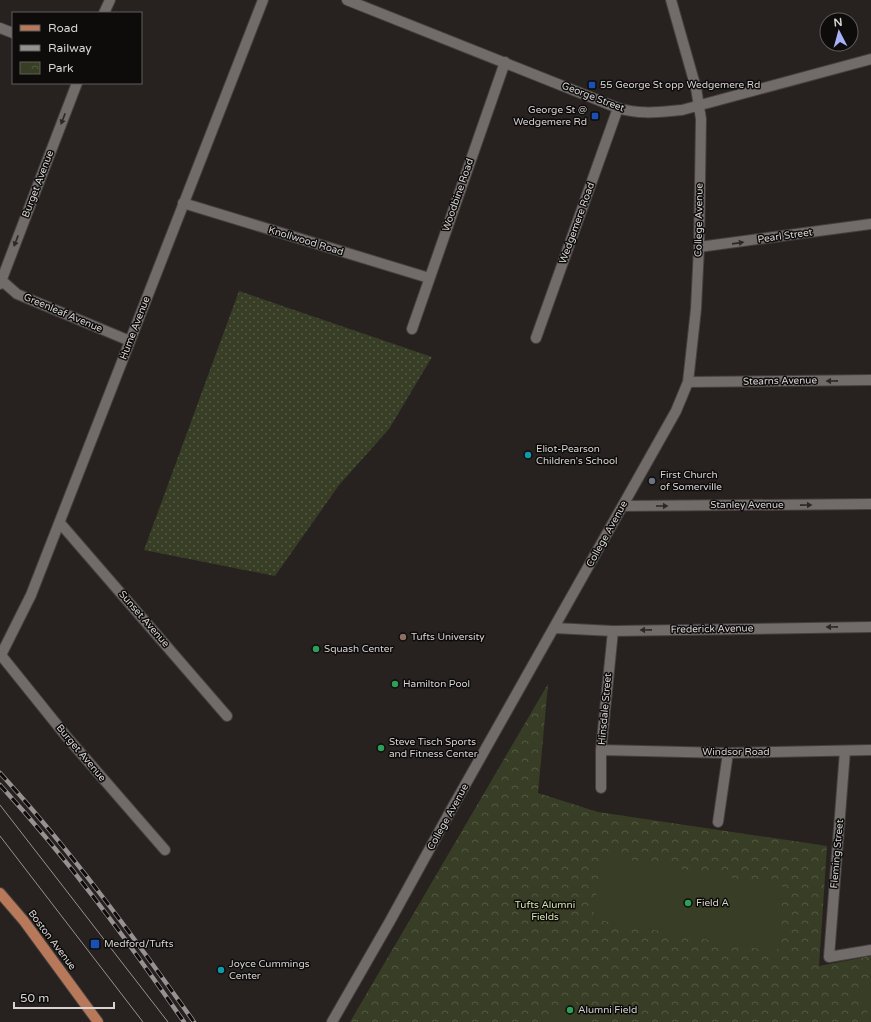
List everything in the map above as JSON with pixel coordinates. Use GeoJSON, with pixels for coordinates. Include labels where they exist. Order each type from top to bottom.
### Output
{"type":"FeatureCollection","features":[{"type":"Feature","properties":{"kind":"main road","name":"Boston Avenue"},"geometry":{"type":"LineString","coordinates":[[0,893],[24,922],[98,1022]]}},
{"type":"Feature","properties":{"kind":"street"},"geometry":{"type":"LineString","coordinates":[[104,12],[110,0]]}},
{"type":"Feature","properties":{"kind":"street","name":"Hume Avenue"},"geometry":{"type":"LineString","coordinates":[[0,654],[31,595],[60,523],[263,0]]}},
{"type":"Feature","properties":{"kind":"street","name":"George Street"},"geometry":{"type":"LineString","coordinates":[[347,0],[618,108],[632,112],[651,113],[682,110],[871,58]]}},
{"type":"Feature","properties":{"kind":"street","name":"College Avenue"},"geometry":{"type":"LineString","coordinates":[[332,1022],[676,412],[688,382],[696,309],[699,247],[701,119],[696,88],[671,0]]}},
{"type":"Feature","properties":{"kind":"street"},"geometry":{"type":"LineString","coordinates":[[0,28],[12,33]]}},
{"type":"Feature","properties":{"kind":"street","name":"Woodbine Road"},"geometry":{"type":"LineString","coordinates":[[412,329],[505,62]]}},
{"type":"Feature","properties":{"kind":"street","name":"Burget Avenue"},"geometry":{"type":"LineString","coordinates":[[0,281],[77,84]]}},
{"type":"Feature","properties":{"kind":"street","name":"Wedgemere Road"},"geometry":{"type":"LineString","coordinates":[[536,338],[618,108]]}},
{"type":"Feature","properties":{"kind":"street","name":"Knollwood Road"},"geometry":{"type":"LineString","coordinates":[[184,203],[429,278]]}},
{"type":"Feature","properties":{"kind":"street","name":"Pearl Street"},"geometry":{"type":"LineString","coordinates":[[699,247],[871,224]]}},
{"type":"Feature","properties":{"kind":"street","name":"Greenleaf Avenue"},"geometry":{"type":"LineString","coordinates":[[0,281],[17,294],[130,341]]}},
{"type":"Feature","properties":{"kind":"street","name":"Stearns Avenue"},"geometry":{"type":"LineString","coordinates":[[688,382],[871,380]]}},
{"type":"Feature","properties":{"kind":"street","name":"Stanley Avenue"},"geometry":{"type":"LineString","coordinates":[[623,506],[871,504]]}},
{"type":"Feature","properties":{"kind":"street","name":"Sunset Avenue"},"geometry":{"type":"LineString","coordinates":[[60,523],[227,716]]}},
{"type":"Feature","properties":{"kind":"street","name":"Frederick Avenue"},"geometry":{"type":"LineString","coordinates":[[554,628],[613,631],[871,627]]}},
{"type":"Feature","properties":{"kind":"street","name":"Hinsdale Street"},"geometry":{"type":"LineString","coordinates":[[601,788],[601,750],[613,631]]}},
{"type":"Feature","properties":{"kind":"street","name":"Burget Avenue"},"geometry":{"type":"LineString","coordinates":[[0,654],[66,736],[164,850]]}},
{"type":"Feature","properties":{"kind":"street","name":"Windsor Road"},"geometry":{"type":"LineString","coordinates":[[601,750],[728,753],[871,750]]}},
{"type":"Feature","properties":{"kind":"street","name":"Fleming Street"},"geometry":{"type":"LineString","coordinates":[[845,751],[829,957],[871,950]]}},
{"type":"Feature","properties":{"kind":"street"},"geometry":{"type":"LineString","coordinates":[[718,822],[728,753]]}},
{"type":"Feature","properties":{"kind":"green space"},"geometry":{"type":"Polygon","coordinates":[[[239,291],[432,357],[389,429],[339,485],[275,576],[144,550],[239,291]]]}},
{"type":"Feature","properties":{"kind":"green space","name":"Tufts Alumni Fields"},"geometry":{"type":"Polygon","coordinates":[[[548,684],[538,793],[598,812],[827,846],[819,966],[871,956],[871,1022],[350,1022],[548,684]]]}},
{"type":"Feature","properties":{"kind":"green space","name":"Field A"},"geometry":{"type":"Polygon","coordinates":[[[602,855],[783,887],[777,952],[593,919],[602,855]]]}},
{"type":"Feature","properties":{"kind":"green space"},"geometry":{"type":"Polygon","coordinates":[[[871,986],[871,1022],[859,991],[871,986]]]}},
{"type":"Feature","properties":{"kind":"green space","name":"Alumni Field"},"geometry":{"type":"Polygon","coordinates":[[[573,999],[591,1022],[543,1022],[573,999]]]}},
{"type":"Feature","properties":{"kind":"tram line"},"geometry":{"type":"LineString","coordinates":[[0,805],[168,1022]]}},
{"type":"Feature","properties":{"kind":"tram line"},"geometry":{"type":"LineString","coordinates":[[0,836],[143,1022]]}},
{"type":"Feature","properties":{"kind":"railway"},"geometry":{"type":"LineString","coordinates":[[0,773],[52,833],[101,894],[194,1022]]}},
{"type":"Feature","properties":{"kind":"railway"},"geometry":{"type":"LineString","coordinates":[[0,785],[25,813],[96,900],[184,1022]]}},
{"type":"Feature","properties":{"kind":"place","name":"55 George St opp Wedgemere Rd"},"geometry":{"type":"Point","coordinates":[592,85]}},
{"type":"Feature","properties":{"kind":"place","name":"George St @ Wedgemere Rd"},"geometry":{"type":"Point","coordinates":[595,116]}},
{"type":"Feature","properties":{"kind":"place","name":"Eliot-Pearson Children's School"},"geometry":{"type":"Point","coordinates":[528,455]}},
{"type":"Feature","properties":{"kind":"place","name":"First Church of Somerville"},"geometry":{"type":"Point","coordinates":[652,481]}},
{"type":"Feature","properties":{"kind":"place","name":"Tufts University"},"geometry":{"type":"Point","coordinates":[403,637]}},
{"type":"Feature","properties":{"kind":"place","name":"Squash Center"},"geometry":{"type":"Point","coordinates":[316,649]}},
{"type":"Feature","properties":{"kind":"place","name":"Hamilton Pool"},"geometry":{"type":"Point","coordinates":[395,684]}},
{"type":"Feature","properties":{"kind":"place","name":"Steve Tisch Sports and Fitness Center"},"geometry":{"type":"Point","coordinates":[381,748]}},
{"type":"Feature","properties":{"kind":"place","name":"Field A"},"geometry":{"type":"Point","coordinates":[688,903]}},
{"type":"Feature","properties":{"kind":"place","name":"Medford/Tufts"},"geometry":{"type":"Point","coordinates":[95,944]}},
{"type":"Feature","properties":{"kind":"place","name":"Joyce Cummings Center"},"geometry":{"type":"Point","coordinates":[221,970]}},
{"type":"Feature","properties":{"kind":"place","name":"Alumni Field"},"geometry":{"type":"Point","coordinates":[570,1010]}}]}
